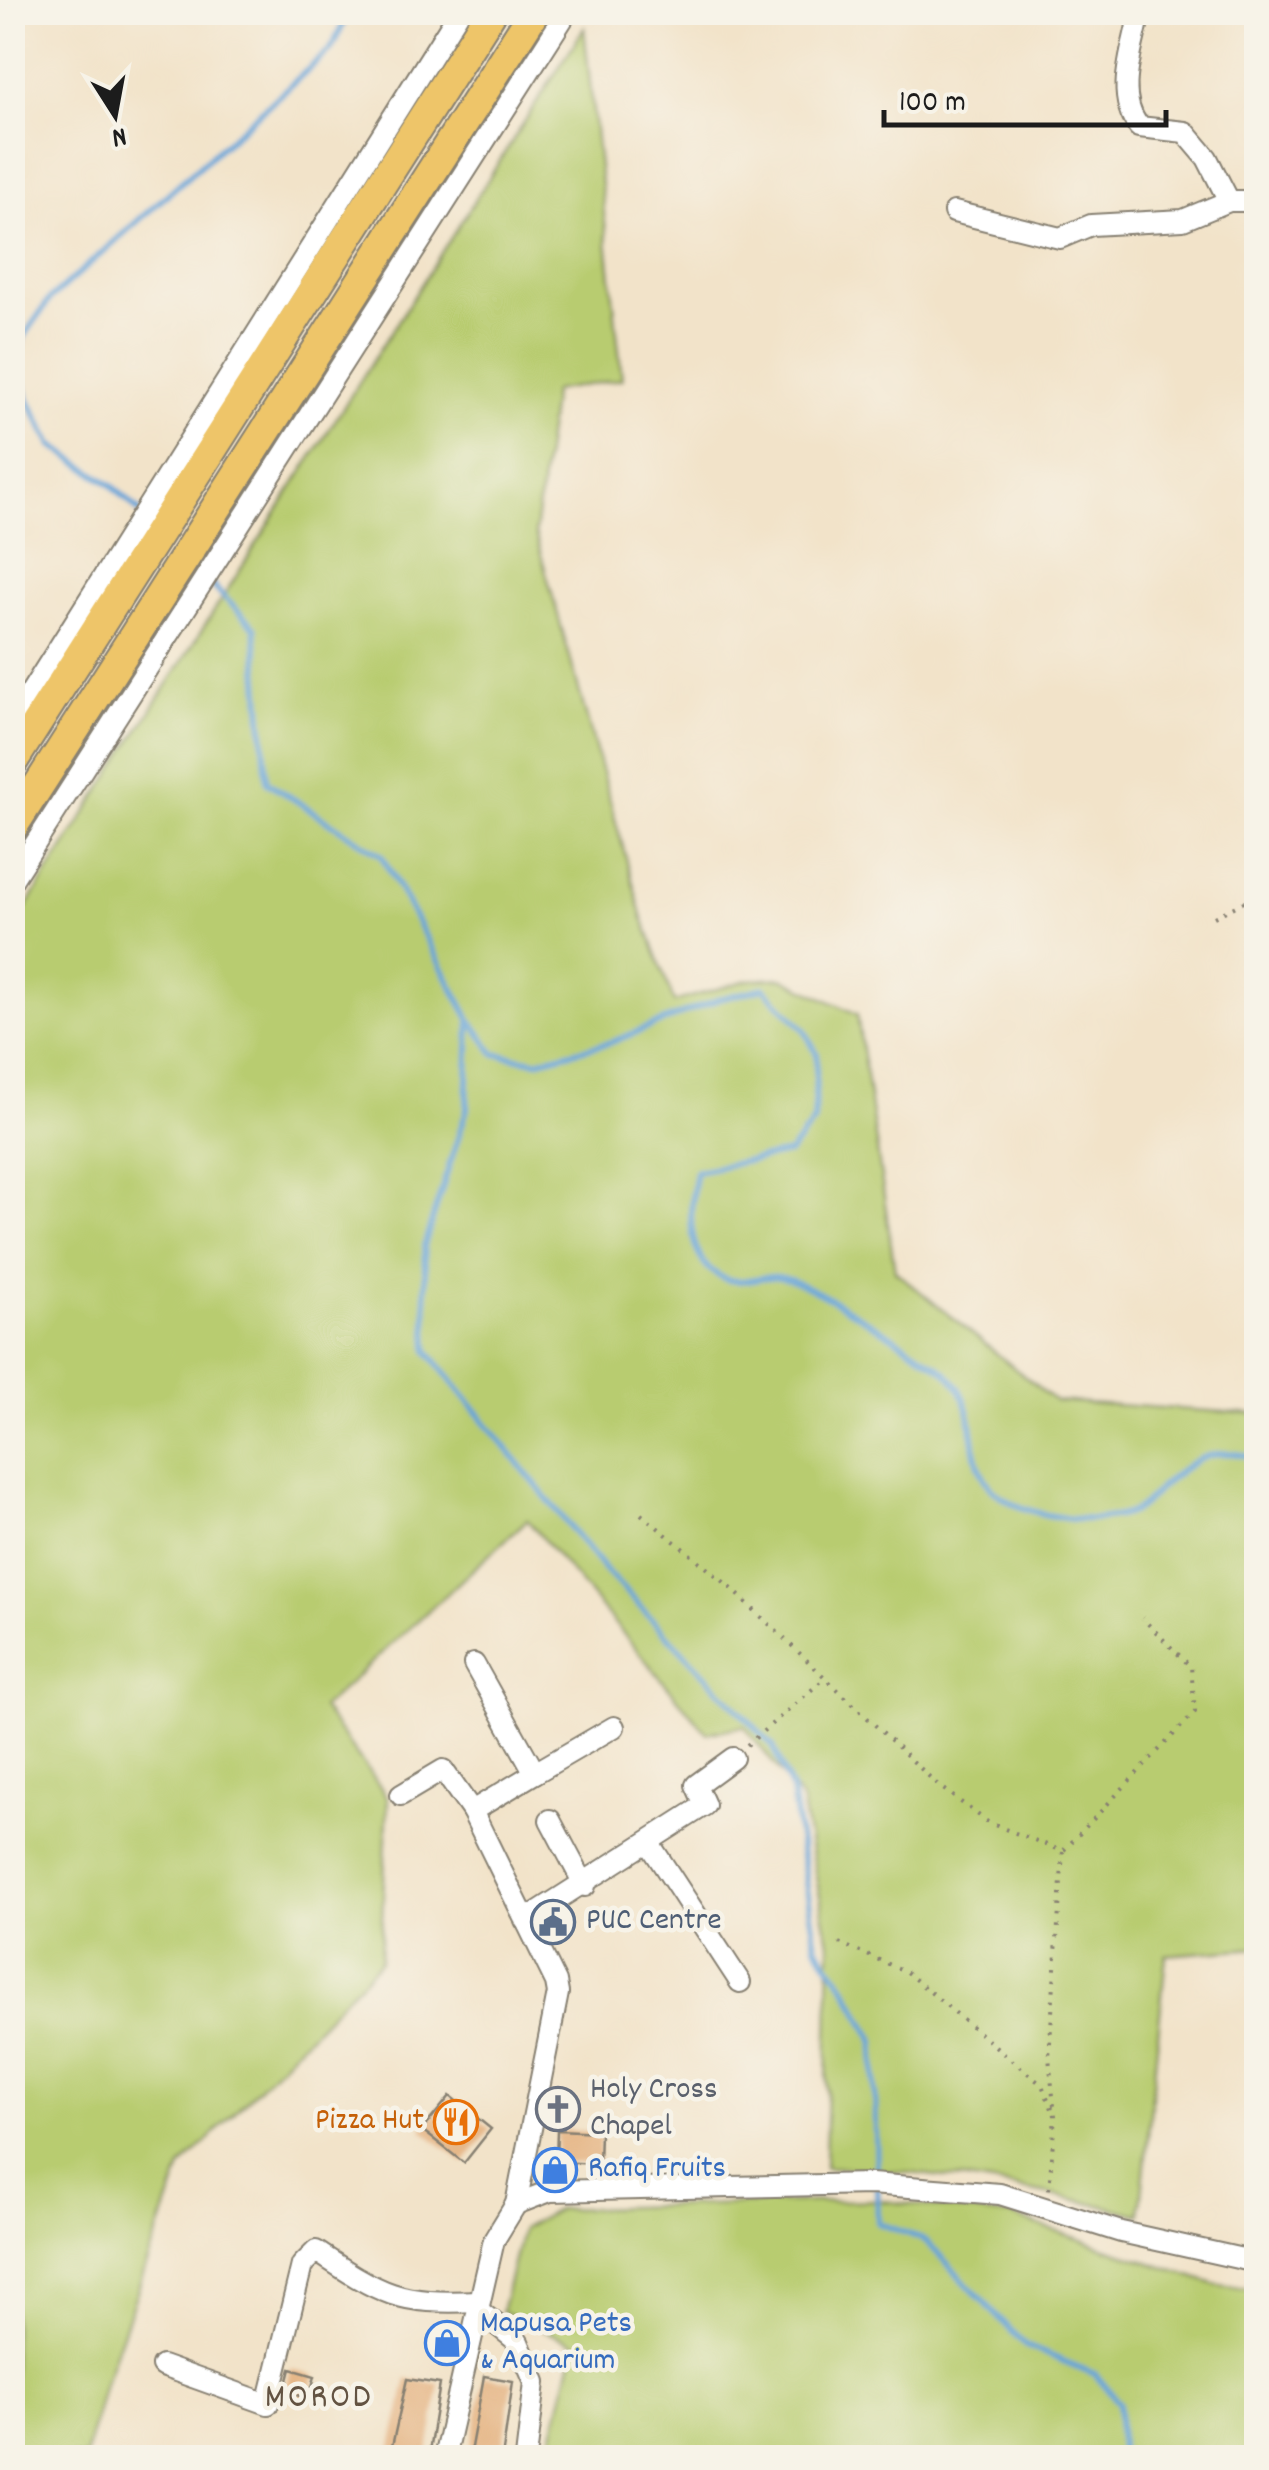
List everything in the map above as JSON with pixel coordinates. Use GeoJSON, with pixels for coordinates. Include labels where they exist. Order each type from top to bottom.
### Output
{"type":"FeatureCollection","features":[{"type":"Feature","properties":{"kind":"highway"},"geometry":{"type":"LineString","coordinates":[[12,762],[491,12]]}},
{"type":"Feature","properties":{"kind":"highway"},"geometry":{"type":"LineString","coordinates":[[12,827],[534,12]]}},
{"type":"Feature","properties":{"kind":"street"},"geometry":{"type":"LineString","coordinates":[[12,722],[459,12]]}},
{"type":"Feature","properties":{"kind":"street"},"geometry":{"type":"LineString","coordinates":[[12,880],[567,12]]}},
{"type":"Feature","properties":{"kind":"street"},"geometry":{"type":"LineString","coordinates":[[1140,12],[1124,96],[1128,112],[1139,127],[1185,132],[1207,158],[1229,201]]}},
{"type":"Feature","properties":{"kind":"street"},"geometry":{"type":"LineString","coordinates":[[954,212],[1060,238],[1091,225],[1183,220],[1229,201],[1256,201]]}},
{"type":"Feature","properties":{"kind":"street"},"geometry":{"type":"LineString","coordinates":[[474,1664],[535,1773]]}},
{"type":"Feature","properties":{"kind":"street"},"geometry":{"type":"LineString","coordinates":[[472,1811],[614,1727]]}},
{"type":"Feature","properties":{"kind":"street"},"geometry":{"type":"LineString","coordinates":[[526,1920],[585,1886],[705,1805],[696,1784],[733,1758]]}},
{"type":"Feature","properties":{"kind":"street"},"geometry":{"type":"LineString","coordinates":[[401,1795],[443,1770],[472,1811],[558,1993],[516,2204],[494,2240],[444,2458]]}},
{"type":"Feature","properties":{"kind":"street"},"geometry":{"type":"LineString","coordinates":[[550,1820],[585,1886]]}},
{"type":"Feature","properties":{"kind":"street"},"geometry":{"type":"LineString","coordinates":[[649,1843],[740,1982]]}},
{"type":"Feature","properties":{"kind":"street"},"geometry":{"type":"LineString","coordinates":[[516,2204],[550,2191],[879,2184],[1000,2194],[1047,2211],[1256,2262]]}},
{"type":"Feature","properties":{"kind":"street"},"geometry":{"type":"LineString","coordinates":[[162,2366],[268,2404],[302,2265],[316,2251],[379,2293],[424,2304],[478,2305],[518,2342],[535,2382],[526,2458]]}},
{"type":"Feature","properties":{"kind":"path"},"geometry":{"type":"LineString","coordinates":[[1214,917],[1256,896]]}},
{"type":"Feature","properties":{"kind":"path"},"geometry":{"type":"LineString","coordinates":[[641,1514],[729,1586],[939,1786],[989,1823],[1063,1851]]}},
{"type":"Feature","properties":{"kind":"path"},"geometry":{"type":"LineString","coordinates":[[1047,2211],[1055,2116],[1049,2057],[1063,1851],[1195,1712],[1191,1667],[1142,1618]]}},
{"type":"Feature","properties":{"kind":"path"},"geometry":{"type":"LineString","coordinates":[[733,1758],[824,1680]]}},
{"type":"Feature","properties":{"kind":"path"},"geometry":{"type":"LineString","coordinates":[[839,1943],[905,1971],[1042,2086],[1055,2116]]}},
{"type":"Feature","properties":{"kind":"green space"},"geometry":{"type":"Polygon","coordinates":[[[584,28],[622,379],[553,391],[535,533],[642,915],[674,1002],[747,980],[782,978],[857,1014],[895,1271],[1055,1401],[1256,1414],[1256,1578],[1251,1579],[1256,1948],[1166,1955],[1140,2215],[984,2182],[825,2167],[830,1948],[801,1799],[744,1726],[707,1733],[527,1520],[322,1708],[388,1798],[380,1961],[181,2168],[104,2384],[85,2457],[13,2457],[13,928],[584,28]]]}},
{"type":"Feature","properties":{"kind":"green space"},"geometry":{"type":"Polygon","coordinates":[[[875,2200],[1011,2216],[1214,2284],[1256,2290],[1256,2457],[547,2457],[576,2344],[501,2312],[522,2229],[558,2209],[875,2200]]]}},
{"type":"Feature","properties":{"kind":"building"},"geometry":{"type":"Polygon","coordinates":[[[450,2096],[491,2129],[464,2163],[422,2130],[450,2096]]]}},
{"type":"Feature","properties":{"kind":"building"},"geometry":{"type":"Polygon","coordinates":[[[557,2130],[600,2132],[599,2164],[556,2162],[557,2130]]]}},
{"type":"Feature","properties":{"kind":"building"},"geometry":{"type":"Polygon","coordinates":[[[291,2369],[315,2376],[309,2398],[285,2392],[291,2369]]]}},
{"type":"Feature","properties":{"kind":"building"},"geometry":{"type":"Polygon","coordinates":[[[484,2376],[513,2381],[502,2458],[469,2458],[484,2376]]]}},
{"type":"Feature","properties":{"kind":"building"},"geometry":{"type":"Polygon","coordinates":[[[407,2379],[440,2384],[428,2458],[390,2455],[407,2379]]]}},
{"type":"Feature","properties":{"kind":"waterway"},"geometry":{"type":"LineString","coordinates":[[140,512],[114,487],[52,445],[17,368],[23,338],[50,299],[331,49],[349,12]]}},
{"type":"Feature","properties":{"kind":"waterway"},"geometry":{"type":"LineString","coordinates":[[191,564],[255,628],[267,782],[381,855],[470,1019],[495,1054],[536,1061],[612,1042],[719,999],[764,988],[804,1029],[817,1054],[814,1121],[789,1153],[696,1171],[691,1210],[693,1238],[704,1263],[713,1272],[738,1281],[769,1277],[792,1281],[858,1315],[938,1366],[957,1385],[967,1406],[982,1472],[995,1491],[1020,1507],[1067,1518],[1117,1516],[1137,1509],[1179,1472],[1202,1458],[1227,1453],[1256,1459]]}},
{"type":"Feature","properties":{"kind":"waterway"},"geometry":{"type":"LineString","coordinates":[[470,1022],[467,1109],[424,1246],[428,1351],[604,1569],[773,1746],[792,1792],[816,1946],[847,1989],[874,2040],[878,2223],[925,2240],[1026,2346],[1095,2374],[1119,2403],[1120,2458]]}},
{"type":"Feature","properties":{"kind":"place","name":"PUC Centre"},"geometry":{"type":"Point","coordinates":[553,1922]}},
{"type":"Feature","properties":{"kind":"place","name":"Holy Cross Chapel"},"geometry":{"type":"Point","coordinates":[558,2109]}},
{"type":"Feature","properties":{"kind":"place","name":"Pizza Hut"},"geometry":{"type":"Point","coordinates":[456,2122]}},
{"type":"Feature","properties":{"kind":"place","name":"Rafiq Fruits"},"geometry":{"type":"Point","coordinates":[555,2170]}},
{"type":"Feature","properties":{"kind":"place","name":"Mapusa Pets & Aquarium"},"geometry":{"type":"Point","coordinates":[447,2343]}},
{"type":"Feature","properties":{"kind":"district","name":"MOROD"},"geometry":{"type":"Point","coordinates":[319,2399]}}]}
